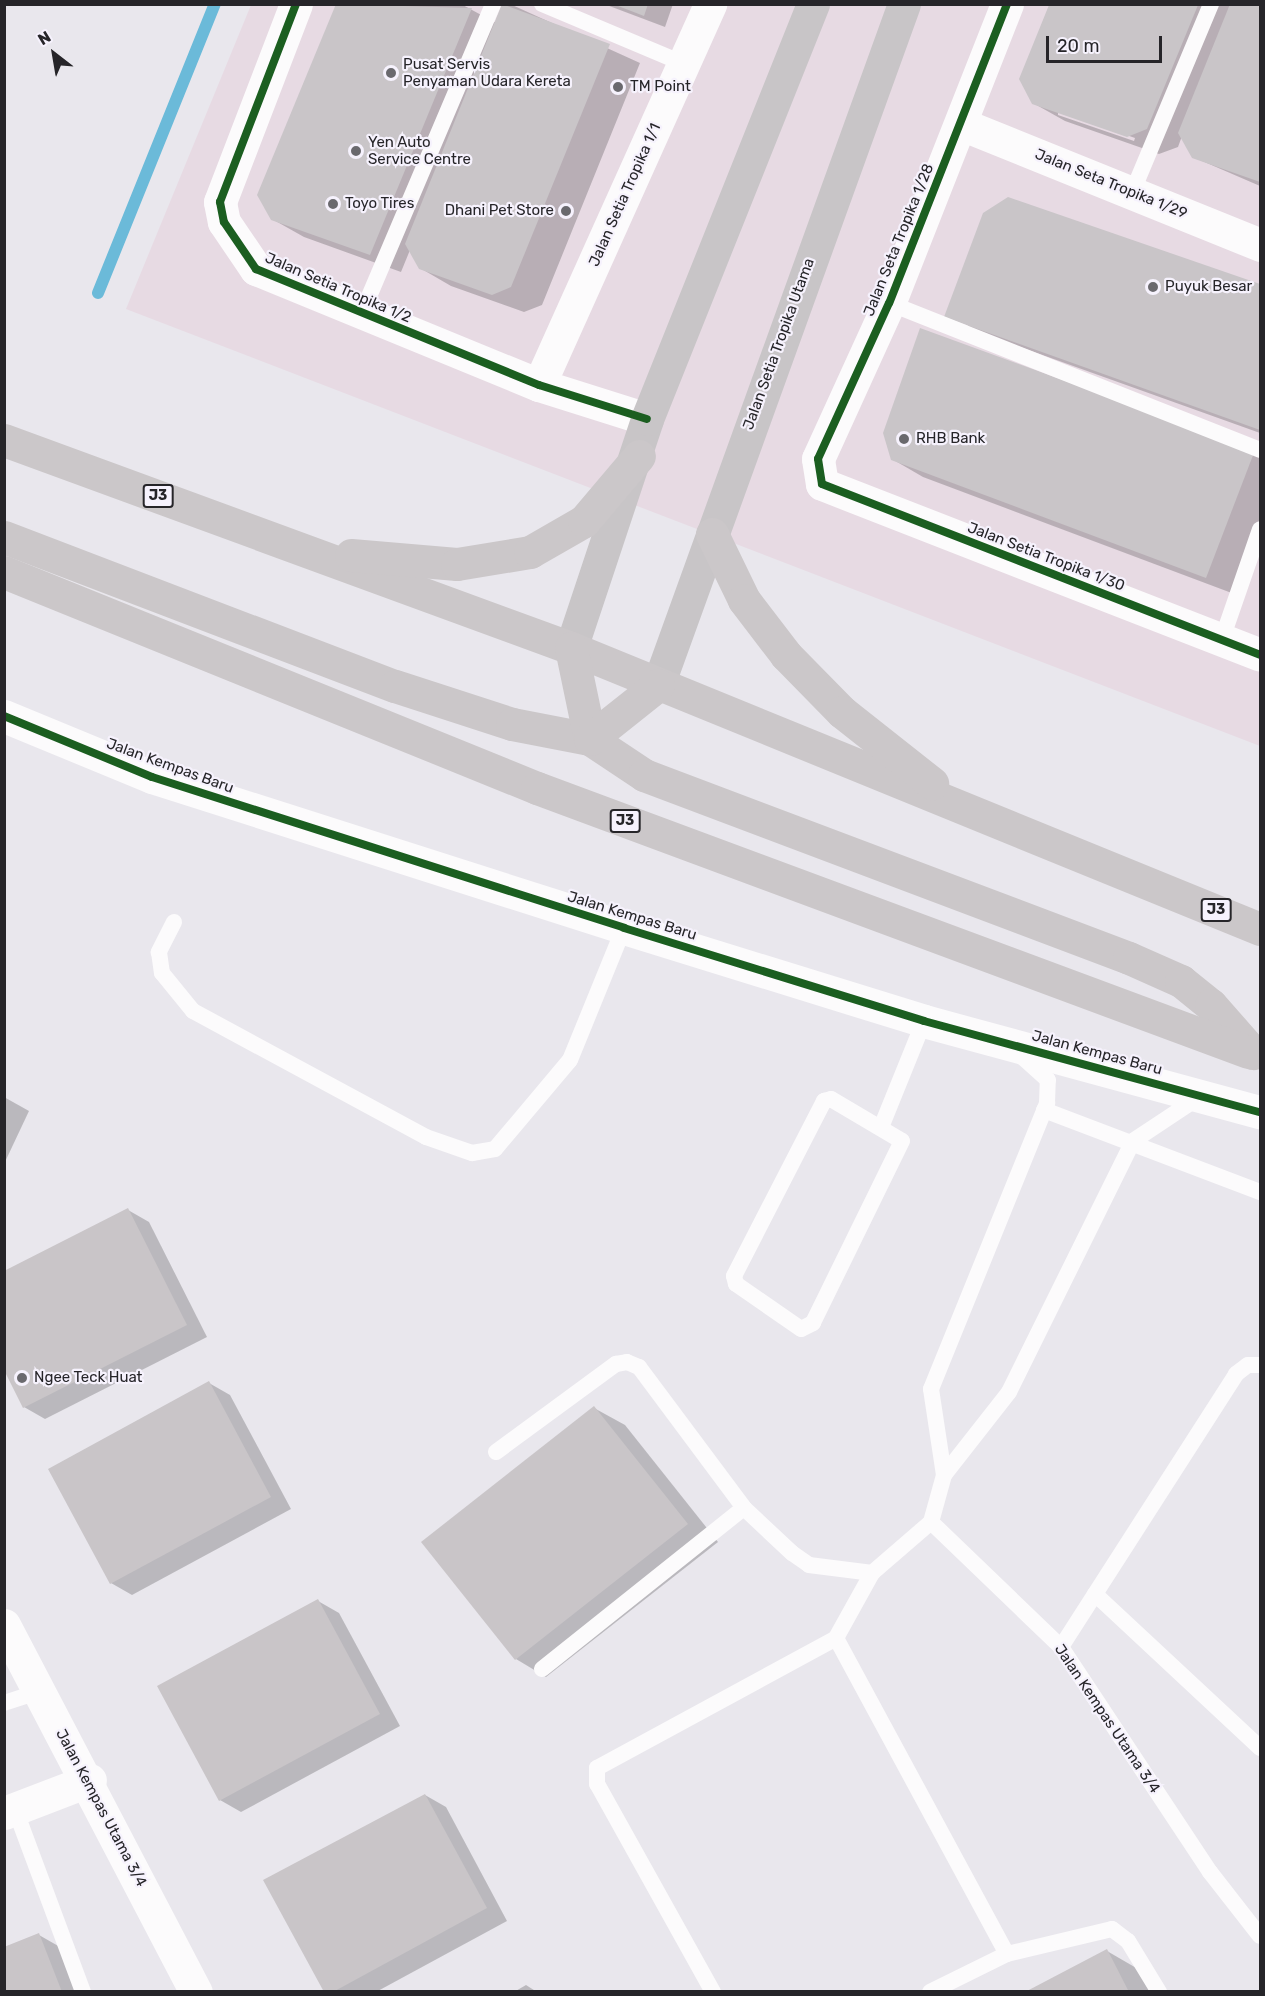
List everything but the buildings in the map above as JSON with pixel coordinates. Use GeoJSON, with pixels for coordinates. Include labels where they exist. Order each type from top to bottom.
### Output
{"type":"FeatureCollection","features":[{"type":"Feature","properties":{"kind":"main road"},"geometry":{"type":"LineString","coordinates":[[590,740],[571,648],[639,456],[647,419],[813,4]]}},
{"type":"Feature","properties":{"kind":"main road","name":"Jalan Setia Tropika Utama"},"geometry":{"type":"LineString","coordinates":[[658,685],[904,4]]}},
{"type":"Feature","properties":{"kind":"main road","name":"J3"},"geometry":{"type":"LineString","coordinates":[[4,440],[571,648],[658,685],[960,804],[1260,929]]}},
{"type":"Feature","properties":{"kind":"main road"},"geometry":{"type":"LineString","coordinates":[[311,551],[457,564],[530,552],[584,521],[639,456]]}},
{"type":"Feature","properties":{"kind":"main road"},"geometry":{"type":"LineString","coordinates":[[712,534],[744,600],[786,655],[842,712],[960,804]]}},
{"type":"Feature","properties":{"kind":"main road"},"geometry":{"type":"LineString","coordinates":[[4,537],[395,686],[512,724],[590,740],[644,775],[1181,981],[1211,1005],[1257,1055]]}},
{"type":"Feature","properties":{"kind":"main road","name":"J3"},"geometry":{"type":"LineString","coordinates":[[4,572],[537,788],[1257,1055]]}},
{"type":"Feature","properties":{"kind":"main road"},"geometry":{"type":"LineString","coordinates":[[590,740],[658,685]]}},
{"type":"Feature","properties":{"kind":"street","name":"Jalan Setia Tropika 1/2"},"geometry":{"type":"LineString","coordinates":[[296,4],[220,202],[224,222],[256,269],[539,385],[647,419]]}},
{"type":"Feature","properties":{"kind":"street","name":"Jalan Setia Tropika 1/1"},"geometry":{"type":"LineString","coordinates":[[539,385],[710,4]]}},
{"type":"Feature","properties":{"kind":"street","name":"Jalan Seta Tropika 1/28"},"geometry":{"type":"LineString","coordinates":[[822,484],[818,459],[890,303],[1007,4]]}},
{"type":"Feature","properties":{"kind":"street","name":"Jalan Seta Tropika 1/29"},"geometry":{"type":"LineString","coordinates":[[961,124],[1260,245]]}},
{"type":"Feature","properties":{"kind":"street","name":"Jalan Setia Tropika 1/30"},"geometry":{"type":"LineString","coordinates":[[822,484],[1260,655]]}},
{"type":"Feature","properties":{"kind":"street","name":"Jalan Kempas Baru"},"geometry":{"type":"LineString","coordinates":[[4,716],[152,777],[624,928],[924,1021],[1260,1112]]}},
{"type":"Feature","properties":{"kind":"street","name":"Jalan Kempas Utama 3/4"},"geometry":{"type":"LineString","coordinates":[[4,1625],[38,1692],[90,1780],[196,1992]]}},
{"type":"Feature","properties":{"kind":"street"},"geometry":{"type":"LineString","coordinates":[[10,1811],[90,1780]]}},
{"type":"Feature","properties":{"kind":"lane"},"geometry":{"type":"LineString","coordinates":[[362,313],[493,4]]}},
{"type":"Feature","properties":{"kind":"lane"},"geometry":{"type":"LineString","coordinates":[[542,4],[685,64]]}},
{"type":"Feature","properties":{"kind":"lane"},"geometry":{"type":"LineString","coordinates":[[1132,193],[1211,4]]}},
{"type":"Feature","properties":{"kind":"lane"},"geometry":{"type":"LineString","coordinates":[[890,303],[1260,450]]}},
{"type":"Feature","properties":{"kind":"lane"},"geometry":{"type":"LineString","coordinates":[[1222,639],[1260,529]]}},
{"type":"Feature","properties":{"kind":"lane"},"geometry":{"type":"LineString","coordinates":[[174,922],[159,952],[162,973],[193,1011],[426,1137],[471,1153],[495,1149],[570,1060],[624,928]]}},
{"type":"Feature","properties":{"kind":"lane"},"geometry":{"type":"LineString","coordinates":[[882,1125],[924,1021]]}},
{"type":"Feature","properties":{"kind":"lane"},"geometry":{"type":"LineString","coordinates":[[944,1475],[931,1389],[1044,1110],[1048,1080],[1035,1064],[996,1041]]}},
{"type":"Feature","properties":{"kind":"lane"},"geometry":{"type":"LineString","coordinates":[[713,1992],[597,1784],[597,1768],[836,1638],[872,1573],[931,1522],[944,1475],[1009,1392],[1133,1141],[1203,1096],[1218,1099]]}},
{"type":"Feature","properties":{"kind":"lane"},"geometry":{"type":"LineString","coordinates":[[831,1099],[882,1125],[899,1134],[901,1144],[813,1323],[801,1329],[736,1284],[734,1276],[824,1101],[831,1099]]}},
{"type":"Feature","properties":{"kind":"lane"},"geometry":{"type":"LineString","coordinates":[[1044,1110],[1133,1141],[1260,1191]]}},
{"type":"Feature","properties":{"kind":"lane"},"geometry":{"type":"LineString","coordinates":[[496,1452],[616,1364],[627,1362],[639,1367],[744,1508],[809,1565],[872,1573]]}},
{"type":"Feature","properties":{"kind":"lane"},"geometry":{"type":"LineString","coordinates":[[1061,1647],[1236,1374],[1248,1365],[1260,1365]]}},
{"type":"Feature","properties":{"kind":"lane"},"geometry":{"type":"LineString","coordinates":[[542,1669],[744,1508]]}},
{"type":"Feature","properties":{"kind":"lane","name":"Jalan Kempas Utama 3/4"},"geometry":{"type":"LineString","coordinates":[[931,1522],[1061,1647],[1210,1872],[1260,1936]]}},
{"type":"Feature","properties":{"kind":"lane"},"geometry":{"type":"LineString","coordinates":[[1095,1594],[1260,1748]]}},
{"type":"Feature","properties":{"kind":"lane"},"geometry":{"type":"LineString","coordinates":[[836,1638],[1007,1954]]}},
{"type":"Feature","properties":{"kind":"lane"},"geometry":{"type":"LineString","coordinates":[[4,1703],[38,1692]]}},
{"type":"Feature","properties":{"kind":"lane"},"geometry":{"type":"LineString","coordinates":[[10,1811],[83,1992]]}},
{"type":"Feature","properties":{"kind":"lane"},"geometry":{"type":"LineString","coordinates":[[930,1992],[1007,1954],[1112,1929],[1128,1941],[1159,1992]]}},
{"type":"Feature","properties":{"kind":"shaded area"},"geometry":{"type":"Polygon","coordinates":[[[251,5],[1260,5],[1260,746],[126,309],[251,5]]]}},
{"type":"Feature","properties":{"kind":"waterway"},"geometry":{"type":"LineString","coordinates":[[98,293],[215,4]]}},
{"type":"Feature","properties":{"kind":"cycle path"},"geometry":{"type":"LineString","coordinates":[[296,4],[220,202],[224,222],[256,269],[539,385],[647,419]]}},
{"type":"Feature","properties":{"kind":"cycle path"},"geometry":{"type":"LineString","coordinates":[[1007,4],[889,303],[818,459],[822,484],[1260,655]]}},
{"type":"Feature","properties":{"kind":"cycle path"},"geometry":{"type":"LineString","coordinates":[[4,716],[152,777],[624,928],[924,1021],[1260,1112]]}},
{"type":"Feature","properties":{"kind":"place","name":"Pusat Servis Penyaman Udara Kereta"},"geometry":{"type":"Point","coordinates":[391,73]}},
{"type":"Feature","properties":{"kind":"place","name":"TM Point"},"geometry":{"type":"Point","coordinates":[618,87]}},
{"type":"Feature","properties":{"kind":"place","name":"Yen Auto Service Centre"},"geometry":{"type":"Point","coordinates":[356,151]}},
{"type":"Feature","properties":{"kind":"place","name":"Toyo Tires"},"geometry":{"type":"Point","coordinates":[333,204]}},
{"type":"Feature","properties":{"kind":"place","name":"Dhani Pet Store"},"geometry":{"type":"Point","coordinates":[566,211]}},
{"type":"Feature","properties":{"kind":"place","name":"Puyuk Besar"},"geometry":{"type":"Point","coordinates":[1153,287]}},
{"type":"Feature","properties":{"kind":"place","name":"RHB Bank"},"geometry":{"type":"Point","coordinates":[904,439]}},
{"type":"Feature","properties":{"kind":"place","name":"Ngee Teck Huat"},"geometry":{"type":"Point","coordinates":[22,1378]}}]}
